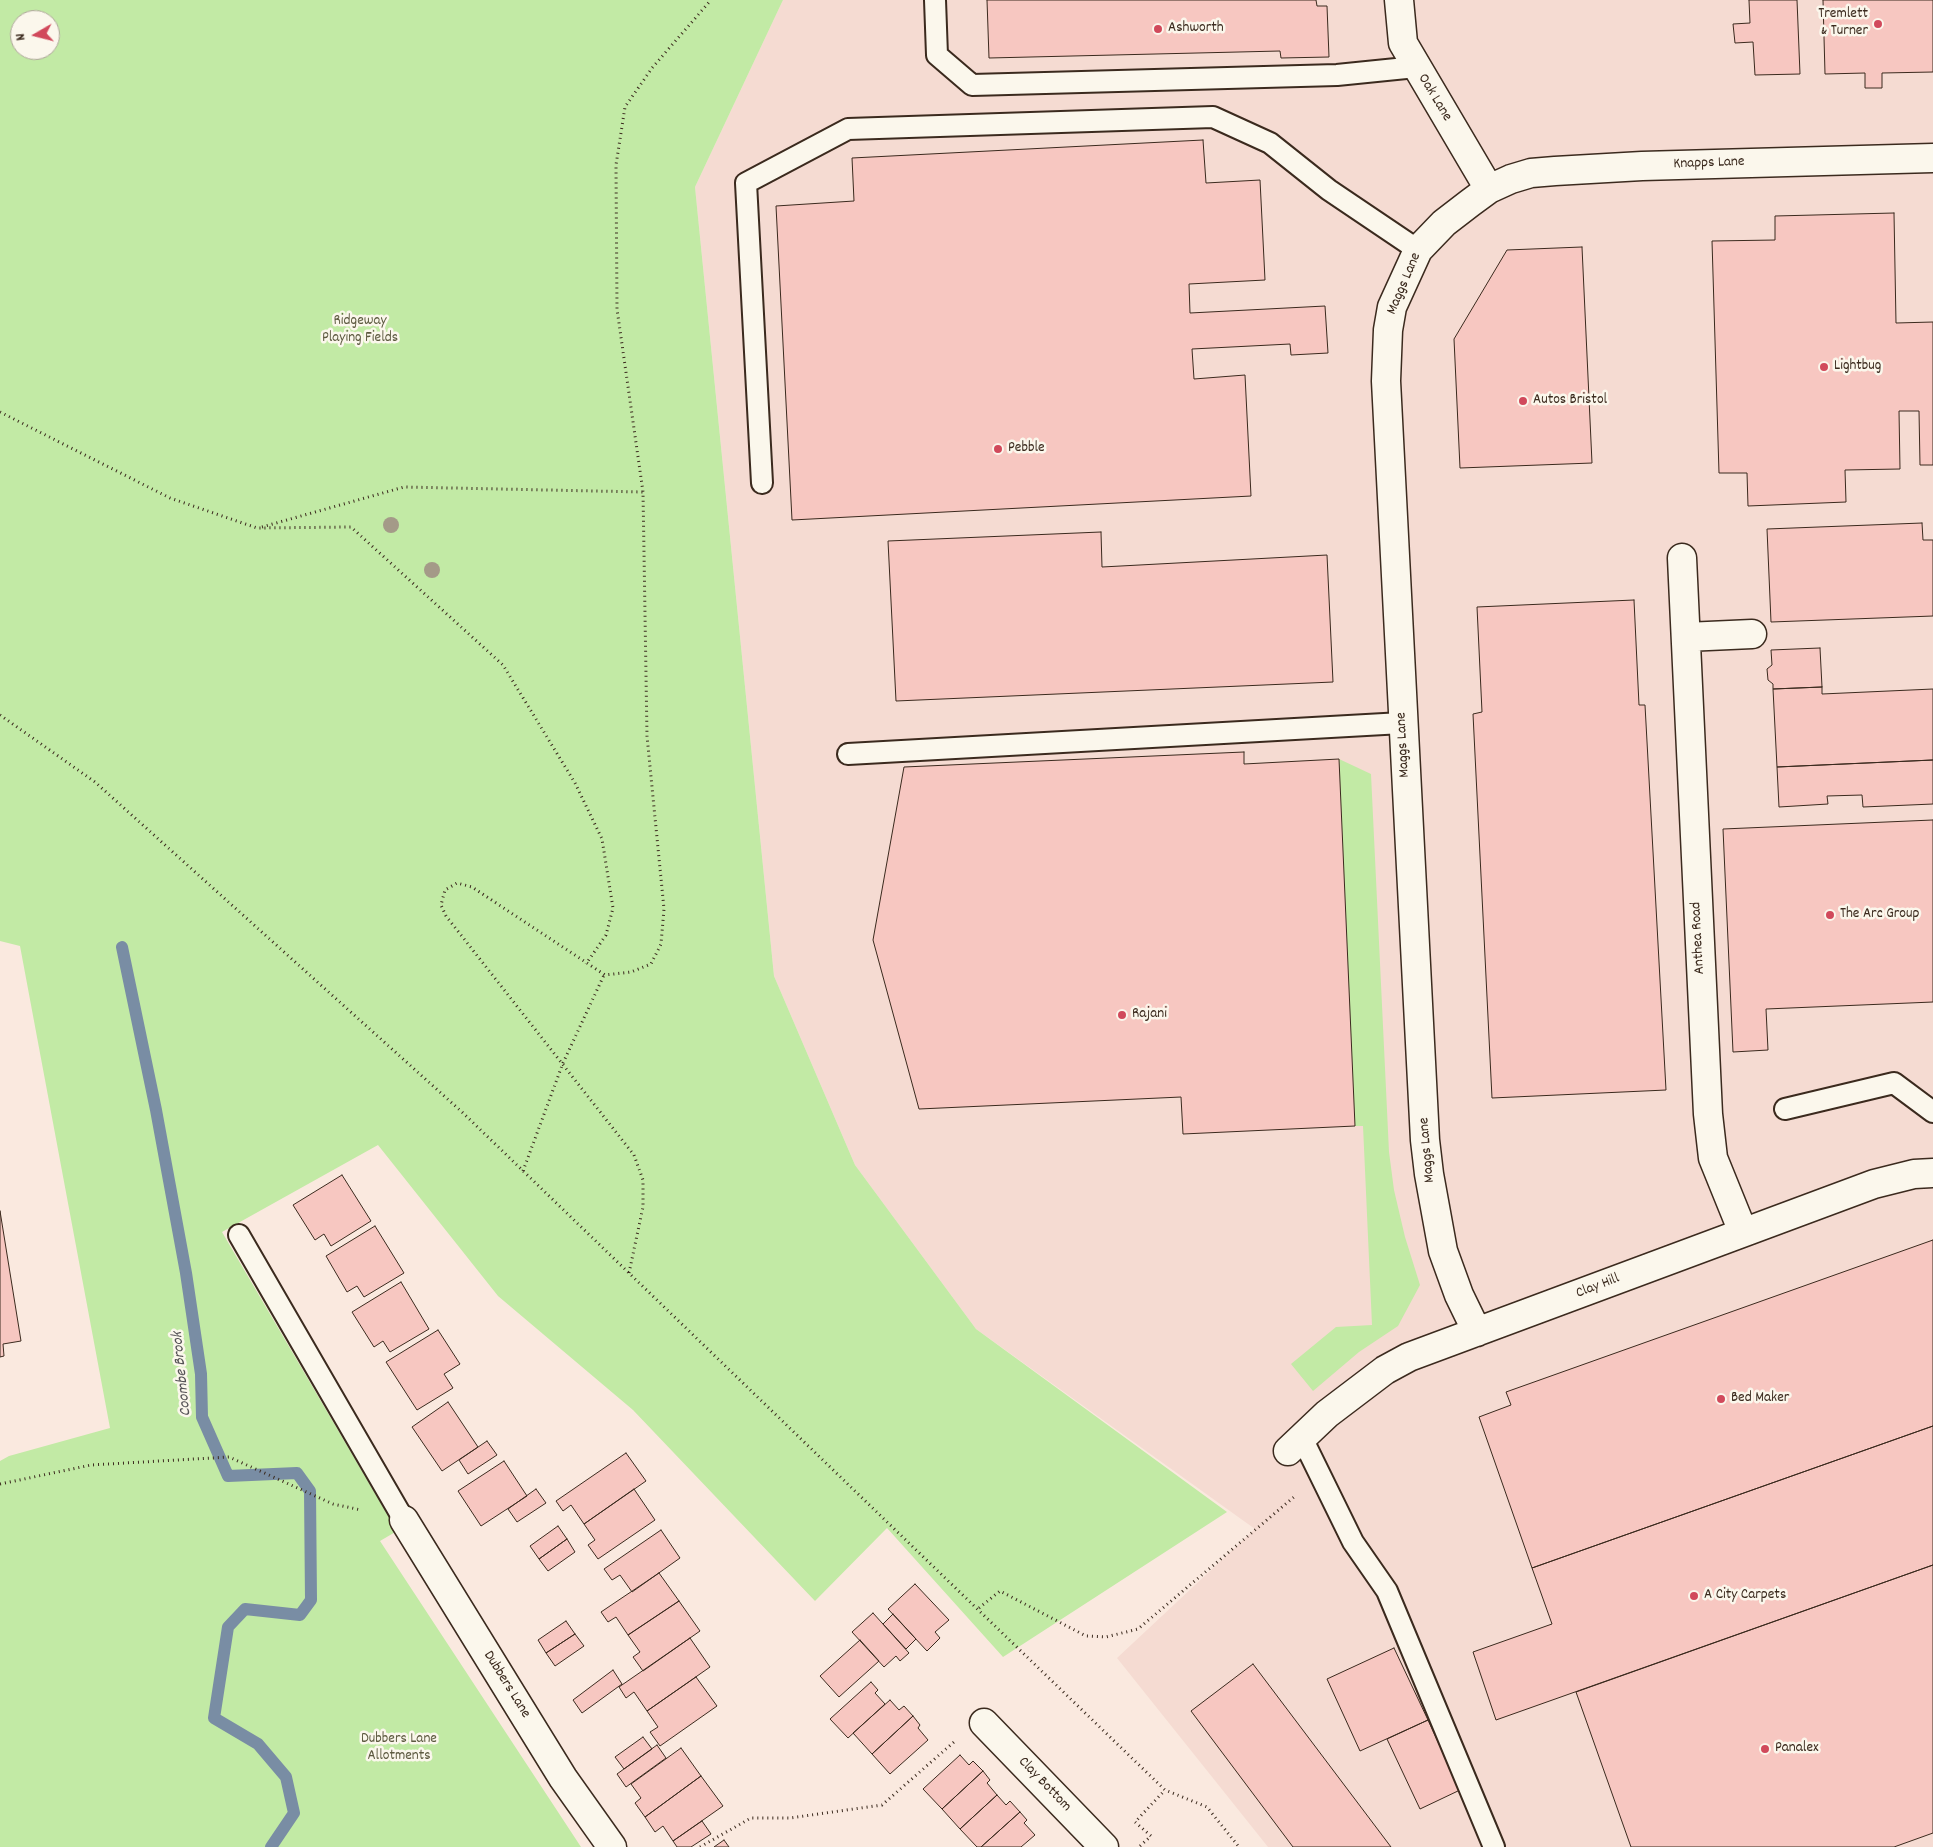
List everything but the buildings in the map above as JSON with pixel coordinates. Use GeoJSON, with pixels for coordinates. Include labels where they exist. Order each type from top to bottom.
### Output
{"type":"FeatureCollection","features":[{"type":"Feature","properties":{"kind":"street","name":"Oak Lane"},"geometry":{"type":"LineString","coordinates":[[1399,0],[1403,43],[1489,190]]}},
{"type":"Feature","properties":{"kind":"street","name":"Knapps Lane"},"geometry":{"type":"LineString","coordinates":[[1489,190],[1511,179],[1531,173],[1555,171],[1642,166],[1933,158]]}},
{"type":"Feature","properties":{"kind":"street","name":"Maggs Lane"},"geometry":{"type":"LineString","coordinates":[[1477,1332],[1459,1295],[1442,1251],[1425,1140],[1402,724],[1386,353],[1392,307],[1418,250],[1444,223],[1489,190]]}},
{"type":"Feature","properties":{"kind":"street","name":"Anthea Road"},"geometry":{"type":"LineString","coordinates":[[1682,558],[1709,1122],[1713,1158],[1743,1232]]}},
{"type":"Feature","properties":{"kind":"street"},"geometry":{"type":"LineString","coordinates":[[1686,637],[1752,634]]}},
{"type":"Feature","properties":{"kind":"street","name":"Clay Hill"},"geometry":{"type":"LineString","coordinates":[[1295,1444],[1327,1414],[1386,1370],[1409,1357],[1881,1182],[1914,1174],[1933,1173]]}},
{"type":"Feature","properties":{"kind":"street","name":"Dubbers Lane"},"geometry":{"type":"LineString","coordinates":[[404,1520],[563,1778],[612,1847]]}},
{"type":"Feature","properties":{"kind":"street","name":"Clay Bottom"},"geometry":{"type":"LineString","coordinates":[[984,1723],[1104,1847]]}},
{"type":"Feature","properties":{"kind":"lane"},"geometry":{"type":"LineString","coordinates":[[935,0],[937,55],[972,85],[1337,75],[1416,67]]}},
{"type":"Feature","properties":{"kind":"lane"},"geometry":{"type":"LineString","coordinates":[[762,483],[746,183],[848,129],[1213,117],[1270,143],[1329,190],[1418,250]]}},
{"type":"Feature","properties":{"kind":"lane"},"geometry":{"type":"LineString","coordinates":[[848,754],[1402,724]]}},
{"type":"Feature","properties":{"kind":"lane"},"geometry":{"type":"LineString","coordinates":[[1785,1110],[1894,1082],[1933,1112]]}},
{"type":"Feature","properties":{"kind":"lane"},"geometry":{"type":"LineString","coordinates":[[239,1235],[404,1520]]}},
{"type":"Feature","properties":{"kind":"lane"},"geometry":{"type":"LineString","coordinates":[[1295,1444],[1353,1542],[1387,1591],[1494,1847]]}},
{"type":"Feature","properties":{"kind":"path"},"geometry":{"type":"LineString","coordinates":[[629,1273],[643,1207],[642,1180],[634,1155],[446,916],[441,905],[445,890],[458,883],[472,887],[604,975],[631,972],[651,964],[661,944],[664,909],[647,736],[643,492],[617,310],[616,165],[625,107],[652,68],[711,0]]}},
{"type":"Feature","properties":{"kind":"path"},"geometry":{"type":"LineString","coordinates":[[0,412],[170,498],[257,528],[350,527],[503,665],[575,782],[602,839],[613,908],[606,935],[586,964]]}},
{"type":"Feature","properties":{"kind":"path"},"geometry":{"type":"LineString","coordinates":[[257,528],[404,486],[643,492]]}},
{"type":"Feature","properties":{"kind":"path"},"geometry":{"type":"LineString","coordinates":[[0,715],[95,782],[462,1112],[1166,1790],[1207,1807],[1240,1847]]}},
{"type":"Feature","properties":{"kind":"path"},"geometry":{"type":"LineString","coordinates":[[523,1171],[563,1063],[604,975]]}},
{"type":"Feature","properties":{"kind":"path"},"geometry":{"type":"LineString","coordinates":[[979,1608],[1000,1591],[1086,1636],[1106,1637],[1138,1629],[1294,1499],[1301,1471],[1295,1444]]}},
{"type":"Feature","properties":{"kind":"path"},"geometry":{"type":"LineString","coordinates":[[0,1484],[90,1465],[228,1457],[333,1504],[404,1520]]}},
{"type":"Feature","properties":{"kind":"path"},"geometry":{"type":"LineString","coordinates":[[700,1847],[751,1818],[790,1818],[882,1806],[958,1738],[984,1723]]}},
{"type":"Feature","properties":{"kind":"path"},"geometry":{"type":"LineString","coordinates":[[1139,1847],[1151,1836],[1135,1822],[1166,1790]]}},
{"type":"Feature","properties":{"kind":"shaded area"},"geometry":{"type":"Polygon","coordinates":[[[783,0],[1933,0],[1933,1847],[1268,1847],[1117,1658],[1255,1529],[976,1329],[855,1165],[774,976],[695,187],[783,0]]]}},
{"type":"Feature","properties":{"kind":"green space"},"geometry":{"type":"Polygon","coordinates":[[[0,0],[783,0],[695,187],[774,976],[855,1165],[976,1329],[1227,1512],[1003,1657],[887,1528],[815,1601],[633,1410],[498,1296],[378,1145],[222,1232],[397,1531],[380,1541],[581,1847],[0,1847],[0,1461],[9,1456],[110,1428],[20,946],[0,941],[0,0]]]}},
{"type":"Feature","properties":{"kind":"green space"},"geometry":{"type":"Polygon","coordinates":[[[1339,759],[1371,774],[1389,1152],[1394,1190],[1405,1237],[1420,1285],[1398,1326],[1359,1352],[1313,1391],[1291,1364],[1336,1327],[1372,1325],[1363,1126],[1355,1126],[1339,759]]]}},
{"type":"Feature","properties":{"kind":"waterway","name":"Coombe Brook"},"geometry":{"type":"LineString","coordinates":[[122,947],[156,1110],[186,1273],[201,1374],[202,1417],[228,1476],[297,1473],[310,1491],[311,1600],[300,1615],[245,1609],[228,1627],[214,1718],[258,1744],[286,1777],[294,1813],[271,1847]]}},
{"type":"Feature","properties":{"kind":"place","name":"Tremlett & Turner"},"geometry":{"type":"Point","coordinates":[1878,24]}},
{"type":"Feature","properties":{"kind":"place","name":"Ashworth"},"geometry":{"type":"Point","coordinates":[1158,29]}},
{"type":"Feature","properties":{"kind":"place","name":"Lightbug"},"geometry":{"type":"Point","coordinates":[1824,367]}},
{"type":"Feature","properties":{"kind":"place","name":"Autos Bristol"},"geometry":{"type":"Point","coordinates":[1523,401]}},
{"type":"Feature","properties":{"kind":"place","name":"Pebble"},"geometry":{"type":"Point","coordinates":[998,449]}},
{"type":"Feature","properties":{"kind":"place","name":"The Arc Group"},"geometry":{"type":"Point","coordinates":[1830,915]}},
{"type":"Feature","properties":{"kind":"place","name":"Rajani"},"geometry":{"type":"Point","coordinates":[1122,1015]}},
{"type":"Feature","properties":{"kind":"place","name":"Bed Maker"},"geometry":{"type":"Point","coordinates":[1721,1399]}},
{"type":"Feature","properties":{"kind":"place","name":"A City Carpets"},"geometry":{"type":"Point","coordinates":[1694,1596]}},
{"type":"Feature","properties":{"kind":"place","name":"Panalex"},"geometry":{"type":"Point","coordinates":[1765,1749]}},
{"type":"Feature","properties":{"kind":"park label","name":"Ridgeway Playing Fields"},"geometry":{"type":"Point","coordinates":[360,330]}},
{"type":"Feature","properties":{"kind":"park label","name":"Dubbers Lane Allotments"},"geometry":{"type":"Point","coordinates":[399,1748]}}]}
